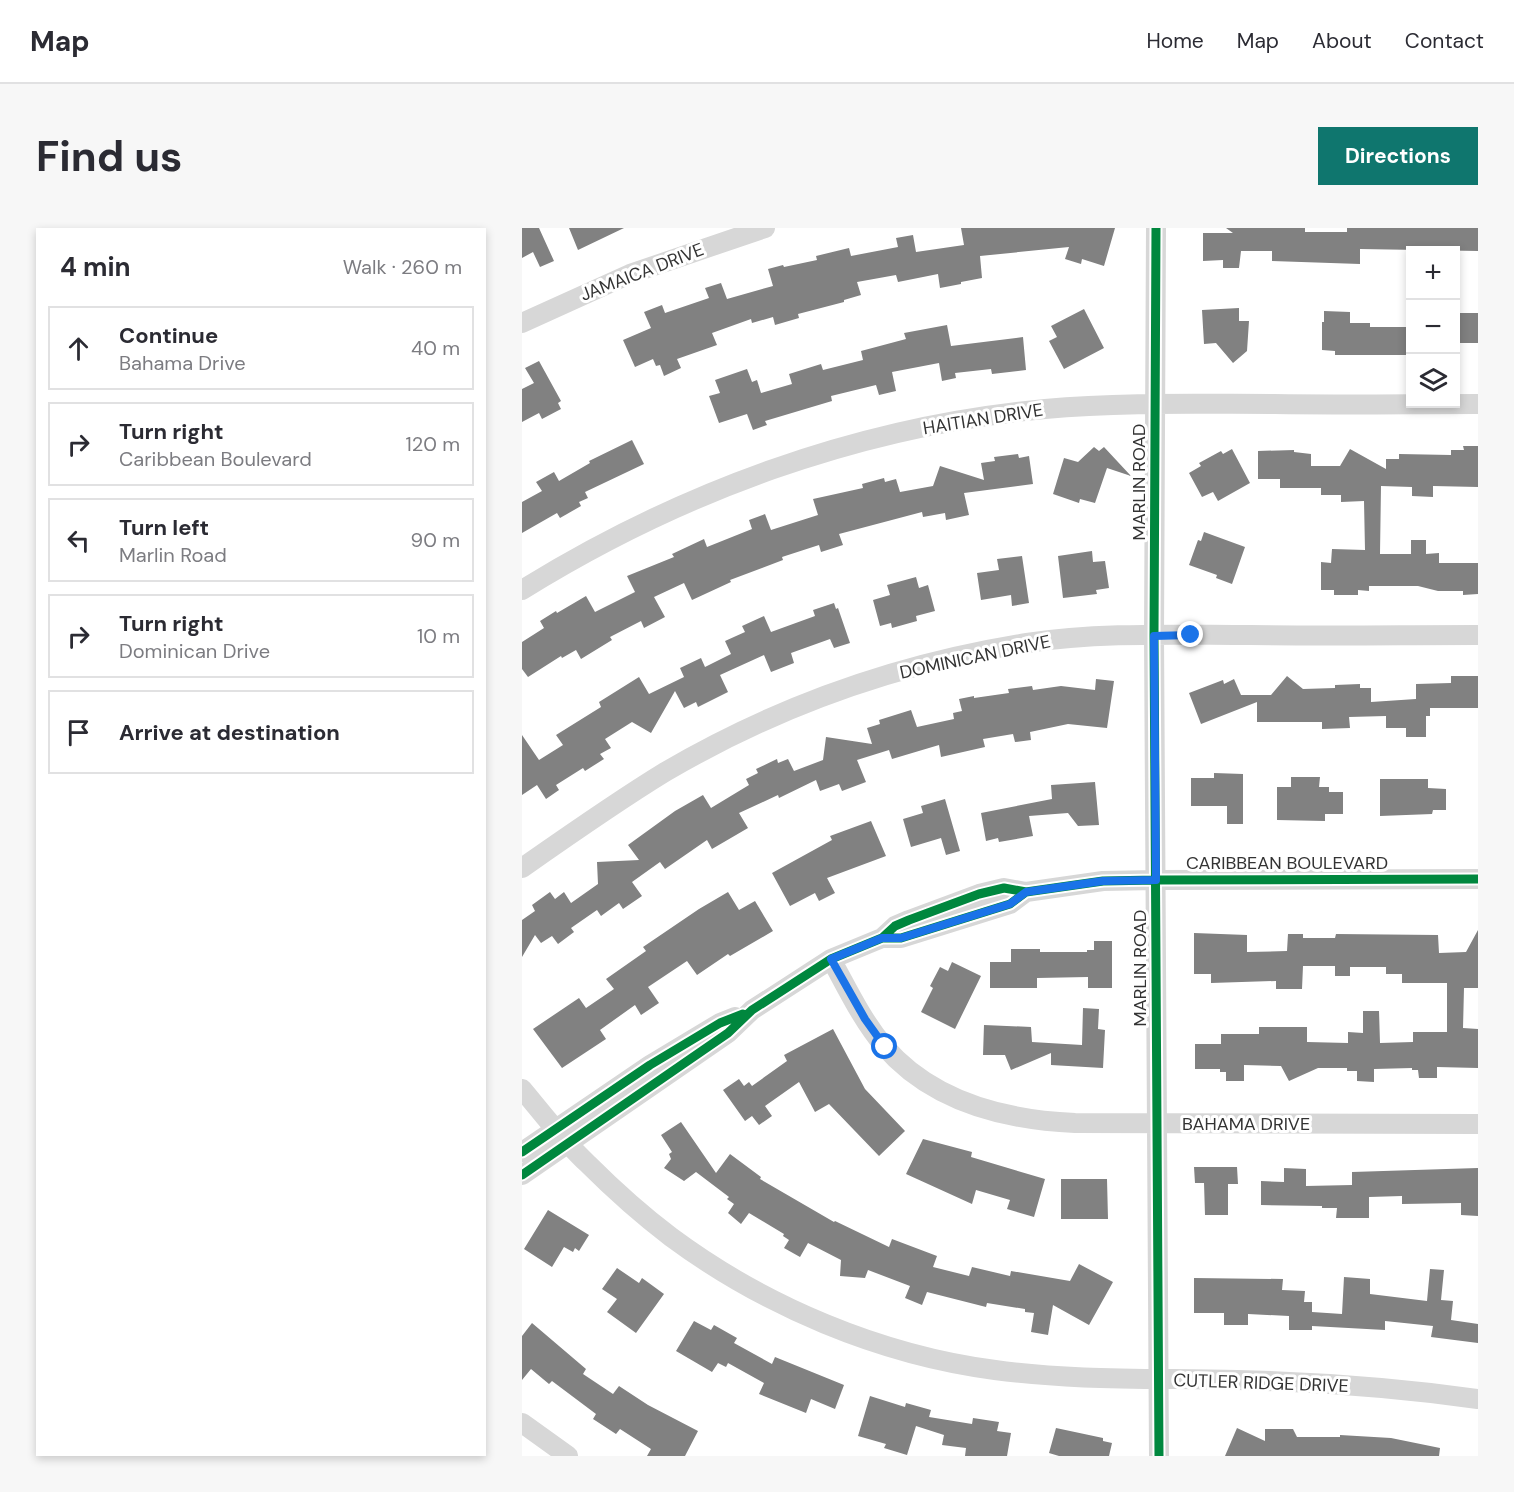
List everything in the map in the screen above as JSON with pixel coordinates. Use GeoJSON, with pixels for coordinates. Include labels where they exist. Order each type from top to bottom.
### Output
{"type":"FeatureCollection","features":[{"type":"Feature","properties":{"kind":"street","name":"JAMAICA DRIVE"},"geometry":{"type":"LineString","coordinates":[[522,323],[630,274],[765,228]]}},
{"type":"Feature","properties":{"kind":"street","name":"MARLIN ROAD"},"geometry":{"type":"LineString","coordinates":[[1156,228],[1154,636],[1159,1456]]}},
{"type":"Feature","properties":{"kind":"street","name":"HAITIAN DRIVE"},"geometry":{"type":"LineString","coordinates":[[522,590],[612,538],[679,506],[752,476],[843,447],[950,423],[1024,411],[1069,407],[1478,404]]}},
{"type":"Feature","properties":{"kind":"street","name":"DOMINICAN DRIVE"},"geometry":{"type":"LineString","coordinates":[[522,868],[667,771],[755,725],[838,691],[941,661],[1028,643],[1115,636],[1478,635]]}},
{"type":"Feature","properties":{"kind":"street","name":"CARIBBEAN BOULEVARD"},"geometry":{"type":"LineString","coordinates":[[522,1152],[562,1136],[728,1033],[752,1010],[831,959],[882,938],[901,938],[1010,904],[1026,892],[1103,881],[1478,879]]}},
{"type":"Feature","properties":{"kind":"street","name":"BAHAMA DRIVE"},"geometry":{"type":"LineString","coordinates":[[831,959],[865,1019],[885,1047],[926,1082],[951,1096],[992,1112],[1043,1120],[1156,1124],[1478,1124]]}},
{"type":"Feature","properties":{"kind":"street","name":"CUTLER RIDGE DRIVE"},"geometry":{"type":"LineString","coordinates":[[522,1089],[586,1163],[651,1221],[697,1255],[753,1289],[844,1330],[902,1350],[976,1368],[1052,1376],[1124,1380],[1283,1381],[1403,1389],[1478,1399]]}},
{"type":"Feature","properties":{"kind":"street","name":"CARIBBEAN BOULEVARD"},"geometry":{"type":"LineString","coordinates":[[522,1175],[562,1136]]}},
{"type":"Feature","properties":{"kind":"street"},"geometry":{"type":"LineString","coordinates":[[522,1423],[568,1456]]}},
{"type":"Feature","properties":{"kind":"building"},"geometry":{"type":"Polygon","coordinates":[[[522,228],[539,228],[554,261],[540,267],[533,252],[522,258],[522,228]]]}},
{"type":"Feature","properties":{"kind":"building"},"geometry":{"type":"Polygon","coordinates":[[[569,228],[624,228],[578,250],[569,228]]]}},
{"type":"Feature","properties":{"kind":"building"},"geometry":{"type":"Polygon","coordinates":[[[961,228],[1115,228],[1104,266],[1082,259],[1081,264],[1065,259],[1069,247],[980,256],[982,278],[940,288],[938,274],[898,282],[896,275],[857,282],[861,295],[798,314],[799,318],[775,325],[773,317],[752,323],[751,319],[712,333],[717,345],[677,359],[681,368],[664,376],[660,365],[656,366],[653,359],[635,367],[623,340],[651,328],[644,312],[662,305],[665,313],[709,298],[705,288],[721,283],[727,299],[773,286],[768,269],[817,260],[816,256],[849,248],[851,256],[898,247],[896,238],[913,235],[916,252],[964,245],[961,228]]]}},
{"type":"Feature","properties":{"kind":"building"},"geometry":{"type":"Polygon","coordinates":[[[1226,228],[1305,228],[1305,232],[1347,232],[1347,228],[1478,228],[1478,251],[1460,251],[1460,246],[1406,246],[1406,250],[1360,249],[1360,264],[1272,261],[1272,251],[1241,251],[1239,268],[1223,268],[1223,260],[1203,261],[1203,233],[1233,233],[1226,228]]]}},
{"type":"Feature","properties":{"kind":"building"},"geometry":{"type":"Polygon","coordinates":[[[1239,308],[1239,321],[1249,321],[1247,351],[1233,363],[1216,343],[1204,344],[1202,310],[1239,308]]]}},
{"type":"Feature","properties":{"kind":"building"},"geometry":{"type":"Polygon","coordinates":[[[1084,309],[1104,348],[1064,369],[1049,341],[1057,337],[1051,326],[1084,309]]]}},
{"type":"Feature","properties":{"kind":"building"},"geometry":{"type":"Polygon","coordinates":[[[1324,311],[1350,312],[1350,323],[1370,323],[1370,327],[1406,327],[1406,355],[1335,355],[1335,351],[1322,350],[1322,322],[1324,322],[1324,311]]]}},
{"type":"Feature","properties":{"kind":"building"},"geometry":{"type":"Polygon","coordinates":[[[1460,313],[1478,313],[1478,343],[1460,343],[1460,313]]]}},
{"type":"Feature","properties":{"kind":"building"},"geometry":{"type":"Polygon","coordinates":[[[947,325],[951,346],[1023,337],[1026,370],[992,374],[991,369],[955,373],[956,378],[942,381],[939,363],[892,372],[896,391],[879,395],[876,385],[831,396],[832,401],[765,421],[767,425],[753,430],[747,414],[719,423],[709,396],[720,393],[715,380],[747,369],[752,382],[757,380],[761,393],[792,384],[789,374],[821,364],[823,370],[863,360],[861,351],[906,339],[904,333],[947,325]]]}},
{"type":"Feature","properties":{"kind":"building"},"geometry":{"type":"Polygon","coordinates":[[[539,361],[561,401],[558,403],[561,409],[542,419],[539,413],[522,422],[522,389],[534,383],[525,368],[539,361]]]}},
{"type":"Feature","properties":{"kind":"building"},"geometry":{"type":"Polygon","coordinates":[[[632,440],[644,464],[585,492],[588,498],[579,502],[581,506],[560,518],[557,513],[522,533],[522,502],[542,491],[536,482],[554,472],[559,481],[590,463],[589,461],[632,440]]]}},
{"type":"Feature","properties":{"kind":"building"},"geometry":{"type":"Polygon","coordinates":[[[1463,446],[1478,446],[1478,487],[1433,486],[1433,497],[1412,496],[1412,487],[1381,486],[1380,554],[1411,554],[1411,540],[1426,540],[1426,554],[1439,553],[1439,563],[1478,563],[1478,594],[1463,595],[1463,591],[1438,591],[1418,586],[1369,586],[1369,591],[1358,590],[1358,595],[1334,595],[1334,590],[1321,590],[1321,562],[1331,563],[1332,549],[1365,550],[1364,501],[1341,502],[1341,495],[1321,495],[1321,488],[1280,488],[1280,479],[1258,479],[1258,451],[1294,450],[1294,452],[1311,454],[1311,466],[1340,466],[1350,449],[1386,469],[1386,459],[1399,459],[1399,454],[1451,455],[1451,450],[1464,450],[1463,446]]]}},
{"type":"Feature","properties":{"kind":"building"},"geometry":{"type":"Polygon","coordinates":[[[1094,447],[1099,451],[1104,447],[1131,476],[1107,468],[1095,503],[1080,499],[1079,503],[1053,494],[1064,458],[1078,462],[1094,447]]]}},
{"type":"Feature","properties":{"kind":"building"},"geometry":{"type":"Polygon","coordinates":[[[1232,449],[1250,483],[1218,501],[1213,492],[1202,497],[1189,473],[1201,466],[1199,463],[1221,451],[1223,454],[1232,449]]]}},
{"type":"Feature","properties":{"kind":"building"},"geometry":{"type":"Polygon","coordinates":[[[1018,454],[1019,458],[1029,456],[1033,484],[964,493],[969,515],[946,520],[945,513],[923,517],[922,512],[839,534],[843,545],[821,552],[819,545],[782,557],[783,560],[730,580],[731,582],[692,600],[684,583],[654,597],[665,617],[644,628],[641,621],[610,637],[612,640],[581,659],[576,650],[562,658],[561,656],[528,677],[522,669],[522,642],[544,628],[540,621],[586,596],[595,612],[635,592],[627,576],[674,557],[672,554],[704,539],[707,547],[752,529],[749,520],[765,514],[771,530],[818,515],[813,499],[863,488],[862,484],[884,478],[885,482],[896,479],[900,492],[933,486],[940,466],[984,480],[981,463],[995,461],[994,457],[1018,454]]]}},
{"type":"Feature","properties":{"kind":"building"},"geometry":{"type":"Polygon","coordinates":[[[1204,532],[1245,547],[1232,584],[1216,578],[1217,575],[1189,565],[1198,540],[1201,541],[1204,532]]]}},
{"type":"Feature","properties":{"kind":"building"},"geometry":{"type":"Polygon","coordinates":[[[1092,551],[1093,562],[1105,561],[1109,588],[1096,590],[1097,594],[1063,598],[1058,556],[1092,551]]]}},
{"type":"Feature","properties":{"kind":"building"},"geometry":{"type":"Polygon","coordinates":[[[1022,556],[1029,603],[1012,606],[1011,595],[981,600],[977,573],[999,570],[997,559],[1022,556]]]}},
{"type":"Feature","properties":{"kind":"building"},"geometry":{"type":"Polygon","coordinates":[[[916,577],[919,588],[928,585],[935,611],[916,616],[917,621],[892,628],[891,623],[880,626],[873,600],[890,595],[887,585],[916,577]]]}},
{"type":"Feature","properties":{"kind":"building"},"geometry":{"type":"Polygon","coordinates":[[[834,603],[836,609],[838,608],[850,643],[834,648],[830,639],[791,653],[794,663],[771,672],[764,655],[720,675],[728,692],[698,707],[696,702],[684,708],[675,691],[651,733],[632,722],[605,739],[611,748],[600,754],[604,759],[585,771],[583,768],[556,785],[559,790],[546,799],[537,785],[522,795],[522,735],[539,760],[563,745],[556,735],[601,707],[599,702],[639,677],[649,694],[684,677],[680,668],[701,658],[705,667],[731,654],[725,641],[745,632],[742,626],[764,616],[771,632],[815,616],[813,610],[834,603]]]}},
{"type":"Feature","properties":{"kind":"building"},"geometry":{"type":"Polygon","coordinates":[[[1287,676],[1303,689],[1335,688],[1335,685],[1360,684],[1360,688],[1371,688],[1371,702],[1416,699],[1416,684],[1451,683],[1451,676],[1478,676],[1478,708],[1430,708],[1430,716],[1426,716],[1426,737],[1406,737],[1406,728],[1386,728],[1386,716],[1349,717],[1350,728],[1322,729],[1322,722],[1257,722],[1257,702],[1201,724],[1189,693],[1223,680],[1224,684],[1234,679],[1241,695],[1271,695],[1287,676]]]}},
{"type":"Feature","properties":{"kind":"building"},"geometry":{"type":"Polygon","coordinates":[[[1096,679],[1114,681],[1107,728],[1068,724],[1030,732],[1031,740],[1015,742],[1013,734],[983,739],[985,747],[941,757],[939,745],[892,759],[889,750],[857,760],[866,782],[842,791],[839,784],[820,791],[816,780],[779,798],[778,795],[739,813],[748,828],[712,849],[707,840],[665,869],[660,862],[632,882],[642,896],[623,909],[619,903],[601,916],[597,910],[571,928],[574,932],[558,944],[552,936],[541,943],[535,935],[522,957],[522,920],[535,911],[532,905],[550,892],[555,899],[564,892],[571,903],[598,884],[597,862],[639,860],[628,845],[675,811],[703,795],[711,808],[749,785],[746,779],[758,773],[756,769],[777,759],[778,763],[788,759],[794,771],[823,760],[826,737],[872,744],[867,728],[880,724],[879,720],[911,710],[917,727],[954,719],[953,713],[962,711],[959,699],[1009,693],[1008,689],[1032,686],[1033,690],[1061,686],[1095,690],[1096,679]]]}},
{"type":"Feature","properties":{"kind":"building"},"geometry":{"type":"Polygon","coordinates":[[[1214,773],[1243,774],[1243,824],[1227,824],[1227,806],[1191,806],[1191,778],[1214,778],[1214,773]]]}},
{"type":"Feature","properties":{"kind":"building"},"geometry":{"type":"Polygon","coordinates":[[[1291,777],[1320,777],[1319,787],[1329,787],[1329,792],[1343,792],[1343,814],[1325,814],[1325,821],[1277,820],[1277,787],[1291,787],[1291,777]]]}},
{"type":"Feature","properties":{"kind":"building"},"geometry":{"type":"Polygon","coordinates":[[[1380,779],[1428,779],[1428,788],[1446,789],[1446,810],[1433,810],[1432,814],[1380,816],[1380,779]]]}},
{"type":"Feature","properties":{"kind":"building"},"geometry":{"type":"Polygon","coordinates":[[[1095,782],[1099,825],[1078,826],[1068,813],[1029,816],[1033,836],[999,842],[998,838],[986,841],[981,813],[1052,799],[1051,785],[1095,782]]]}},
{"type":"Feature","properties":{"kind":"building"},"geometry":{"type":"Polygon","coordinates":[[[945,799],[960,851],[946,855],[941,838],[911,847],[903,819],[923,813],[921,806],[945,799]]]}},
{"type":"Feature","properties":{"kind":"building"},"geometry":{"type":"Polygon","coordinates":[[[871,821],[886,856],[827,878],[835,893],[819,901],[815,893],[790,906],[772,873],[832,840],[830,836],[871,821]]]}},
{"type":"Feature","properties":{"kind":"building"},"geometry":{"type":"Polygon","coordinates":[[[728,892],[739,910],[755,901],[773,931],[730,956],[728,954],[697,975],[687,961],[648,987],[659,1003],[641,1015],[635,1005],[600,1030],[606,1039],[562,1068],[533,1029],[579,998],[586,1008],[614,989],[606,979],[646,951],[643,947],[728,892]]]}},
{"type":"Feature","properties":{"kind":"building"},"geometry":{"type":"Polygon","coordinates":[[[1478,930],[1478,988],[1464,988],[1463,1028],[1478,1029],[1478,1068],[1437,1067],[1437,1078],[1419,1078],[1418,1070],[1412,1070],[1412,1068],[1374,1069],[1374,1082],[1357,1081],[1357,1071],[1347,1071],[1347,1068],[1318,1068],[1289,1081],[1281,1066],[1244,1065],[1244,1081],[1226,1081],[1226,1072],[1220,1072],[1220,1069],[1195,1069],[1195,1044],[1221,1044],[1221,1034],[1259,1034],[1259,1027],[1307,1027],[1307,1042],[1348,1043],[1348,1032],[1363,1033],[1363,1011],[1379,1011],[1380,1043],[1413,1042],[1413,1032],[1447,1032],[1447,983],[1402,983],[1402,974],[1386,974],[1386,967],[1350,967],[1350,976],[1335,976],[1335,966],[1303,966],[1302,989],[1276,989],[1276,981],[1211,983],[1211,974],[1194,974],[1194,933],[1247,935],[1247,952],[1287,951],[1288,934],[1303,934],[1303,938],[1335,938],[1336,934],[1438,935],[1439,953],[1466,952],[1478,930]]]}},
{"type":"Feature","properties":{"kind":"building"},"geometry":{"type":"Polygon","coordinates":[[[1094,941],[1112,941],[1112,988],[1088,988],[1088,977],[1037,978],[1037,988],[990,988],[990,962],[1011,962],[1011,949],[1040,949],[1040,952],[1087,952],[1087,950],[1094,950],[1094,941]]]}},
{"type":"Feature","properties":{"kind":"building"},"geometry":{"type":"Polygon","coordinates":[[[952,962],[981,976],[955,1029],[921,1012],[933,988],[930,986],[940,967],[948,971],[952,962]]]}},
{"type":"Feature","properties":{"kind":"building"},"geometry":{"type":"Polygon","coordinates":[[[1083,1008],[1099,1009],[1098,1029],[1105,1030],[1103,1068],[1051,1065],[1051,1053],[1011,1070],[1005,1055],[983,1055],[984,1025],[1031,1027],[1032,1042],[1082,1045],[1083,1008]]]}},
{"type":"Feature","properties":{"kind":"building"},"geometry":{"type":"Polygon","coordinates":[[[833,1029],[865,1089],[905,1131],[879,1156],[829,1104],[815,1112],[799,1082],[765,1106],[772,1116],[759,1125],[752,1116],[745,1121],[723,1090],[739,1079],[744,1086],[749,1082],[752,1086],[787,1061],[784,1055],[833,1029]]]}},
{"type":"Feature","properties":{"kind":"building"},"geometry":{"type":"Polygon","coordinates":[[[681,1122],[716,1173],[730,1154],[761,1177],[760,1179],[834,1222],[889,1247],[892,1239],[937,1256],[933,1267],[969,1276],[972,1267],[1010,1276],[1011,1271],[1070,1281],[1079,1264],[1113,1282],[1089,1325],[1053,1305],[1048,1335],[1031,1332],[1034,1313],[1025,1312],[1025,1309],[987,1303],[986,1307],[927,1292],[922,1305],[905,1298],[910,1286],[868,1270],[865,1278],[840,1276],[841,1260],[808,1243],[800,1257],[784,1248],[789,1240],[783,1236],[784,1234],[749,1213],[741,1224],[728,1213],[734,1204],[727,1199],[729,1197],[696,1172],[684,1181],[664,1168],[671,1159],[669,1154],[672,1152],[661,1135],[681,1122]]]}},
{"type":"Feature","properties":{"kind":"building"},"geometry":{"type":"Polygon","coordinates":[[[923,1139],[972,1152],[971,1157],[1045,1179],[1034,1217],[1007,1209],[1010,1200],[976,1190],[972,1204],[906,1174],[923,1139]]]}},
{"type":"Feature","properties":{"kind":"building"},"geometry":{"type":"Polygon","coordinates":[[[1194,1167],[1237,1167],[1238,1184],[1228,1184],[1228,1215],[1205,1215],[1204,1183],[1195,1183],[1194,1167]]]}},
{"type":"Feature","properties":{"kind":"building"},"geometry":{"type":"Polygon","coordinates":[[[1284,1168],[1306,1169],[1306,1186],[1352,1185],[1352,1172],[1478,1168],[1478,1216],[1461,1215],[1461,1203],[1402,1204],[1402,1196],[1369,1197],[1369,1218],[1336,1218],[1337,1208],[1322,1208],[1322,1206],[1261,1205],[1261,1181],[1284,1182],[1284,1168]]]}},
{"type":"Feature","properties":{"kind":"building"},"geometry":{"type":"Polygon","coordinates":[[[1061,1179],[1107,1179],[1108,1219],[1061,1219],[1061,1179]]]}},
{"type":"Feature","properties":{"kind":"building"},"geometry":{"type":"Polygon","coordinates":[[[548,1210],[589,1235],[579,1251],[575,1248],[573,1252],[564,1247],[552,1267],[524,1249],[548,1210]]]}},
{"type":"Feature","properties":{"kind":"building"},"geometry":{"type":"Polygon","coordinates":[[[617,1268],[639,1283],[642,1278],[664,1294],[636,1333],[607,1312],[617,1299],[602,1289],[617,1268]]]}},
{"type":"Feature","properties":{"kind":"building"},"geometry":{"type":"Polygon","coordinates":[[[1430,1269],[1444,1270],[1441,1300],[1453,1301],[1451,1320],[1478,1324],[1478,1343],[1431,1337],[1433,1326],[1385,1321],[1385,1330],[1312,1326],[1312,1330],[1289,1330],[1289,1316],[1248,1314],[1248,1325],[1224,1325],[1224,1313],[1194,1313],[1194,1278],[1283,1279],[1282,1290],[1305,1291],[1304,1302],[1312,1302],[1312,1312],[1342,1314],[1344,1277],[1370,1279],[1370,1294],[1427,1301],[1430,1269]]]}},
{"type":"Feature","properties":{"kind":"building"},"geometry":{"type":"Polygon","coordinates":[[[694,1321],[711,1330],[714,1325],[737,1338],[734,1343],[772,1364],[775,1357],[844,1385],[835,1409],[811,1399],[806,1413],[759,1394],[764,1383],[728,1363],[726,1367],[718,1363],[712,1372],[676,1351],[694,1321]]]}},
{"type":"Feature","properties":{"kind":"building"},"geometry":{"type":"Polygon","coordinates":[[[532,1323],[586,1369],[583,1374],[613,1394],[619,1386],[648,1405],[698,1431],[685,1456],[647,1456],[651,1449],[620,1429],[616,1434],[593,1419],[596,1414],[552,1381],[549,1384],[531,1369],[522,1380],[522,1336],[532,1323]]]}},
{"type":"Feature","properties":{"kind":"building"},"geometry":{"type":"Polygon","coordinates":[[[870,1396],[905,1407],[906,1403],[931,1410],[929,1417],[972,1424],[973,1418],[999,1422],[997,1431],[1011,1433],[1007,1456],[965,1456],[966,1448],[942,1445],[944,1435],[916,1426],[907,1455],[884,1448],[886,1444],[858,1436],[870,1396]]]}},
{"type":"Feature","properties":{"kind":"building"},"geometry":{"type":"Polygon","coordinates":[[[1056,1428],[1103,1438],[1103,1441],[1112,1443],[1109,1456],[1059,1456],[1049,1453],[1056,1428]]]}},
{"type":"Feature","properties":{"kind":"building"},"geometry":{"type":"Polygon","coordinates":[[[1237,1428],[1265,1441],[1265,1429],[1293,1429],[1297,1437],[1340,1437],[1340,1435],[1391,1438],[1440,1448],[1439,1456],[1225,1456],[1237,1428]]]}},
{"type":"Feature","properties":{"kind":"cycle path"},"geometry":{"type":"LineString","coordinates":[[1156,228],[1154,636],[1159,1456]]}},
{"type":"Feature","properties":{"kind":"cycle path"},"geometry":{"type":"LineString","coordinates":[[522,1175],[728,1033],[752,1010],[831,959],[882,938],[895,926],[979,894],[1004,888],[1026,892],[1103,881],[1478,879]]}},
{"type":"Feature","properties":{"kind":"cycle path"},"geometry":{"type":"LineString","coordinates":[[882,938],[901,938],[1010,904],[1026,892]]}},
{"type":"Feature","properties":{"kind":"cycle path"},"geometry":{"type":"LineString","coordinates":[[522,1152],[650,1065],[720,1023],[743,1014]]}},
{"type":"Feature","properties":{"kind":"route"},"geometry":{"type":"LineString","coordinates":[[885,1047],[865,1019],[831,959],[882,938],[901,938],[1010,904],[1026,892],[1103,881],[1156,880],[1154,636],[1191,635]]}}]}
